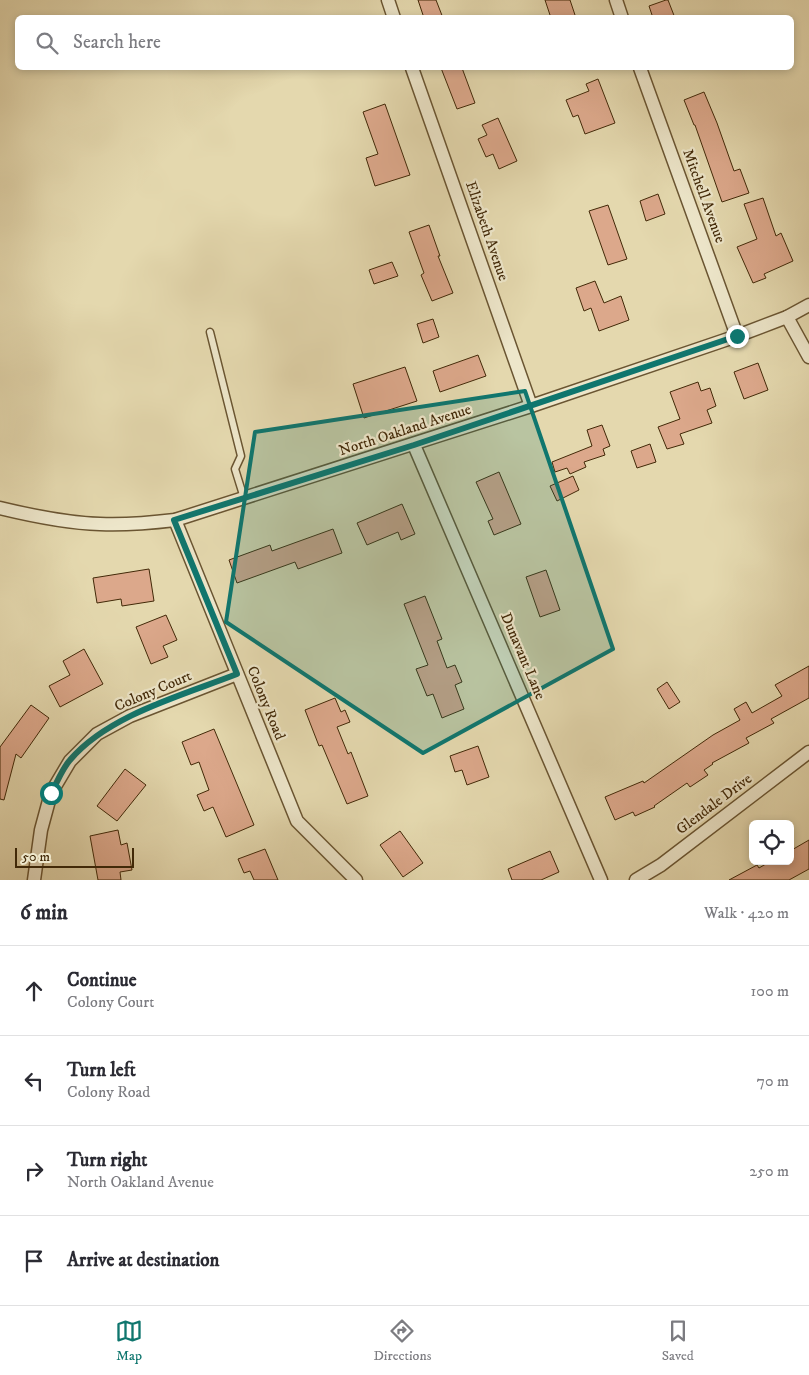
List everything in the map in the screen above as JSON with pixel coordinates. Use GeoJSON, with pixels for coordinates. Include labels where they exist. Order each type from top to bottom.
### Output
{"type":"FeatureCollection","features":[{"type":"Feature","properties":{"kind":"street"},"geometry":{"type":"LineString","coordinates":[[388,0],[393,15]]}},
{"type":"Feature","properties":{"kind":"street"},"geometry":{"type":"LineString","coordinates":[[616,0],[621,15]]}},
{"type":"Feature","properties":{"kind":"street","name":"Elizabeth Avenue"},"geometry":{"type":"LineString","coordinates":[[413,70],[531,406]]}},
{"type":"Feature","properties":{"kind":"street","name":"Mitchell Avenue"},"geometry":{"type":"LineString","coordinates":[[641,70],[737,336]]}},
{"type":"Feature","properties":{"kind":"street","name":"North Oakland Avenue"},"geometry":{"type":"LineString","coordinates":[[0,508],[39,517],[100,524],[137,524],[174,520],[414,445],[531,406],[737,336],[787,317],[809,305]]}},
{"type":"Feature","properties":{"kind":"street"},"geometry":{"type":"LineString","coordinates":[[787,317],[809,357]]}},
{"type":"Feature","properties":{"kind":"street","name":"Dunavant Lane"},"geometry":{"type":"LineString","coordinates":[[414,445],[601,880]]}},
{"type":"Feature","properties":{"kind":"street","name":"Colony Road"},"geometry":{"type":"LineString","coordinates":[[174,520],[297,821],[356,880]]}},
{"type":"Feature","properties":{"kind":"street","name":"Colony Court"},"geometry":{"type":"LineString","coordinates":[[34,880],[41,830],[51,793],[70,761],[97,734],[130,716],[237,674]]}},
{"type":"Feature","properties":{"kind":"street","name":"Glendale Drive"},"geometry":{"type":"LineString","coordinates":[[636,880],[661,865],[809,752]]}},
{"type":"Feature","properties":{"kind":"lane"},"geometry":{"type":"LineString","coordinates":[[210,332],[241,456],[235,469],[244,498]]}},
{"type":"Feature","properties":{"kind":"highlighted area"},"geometry":{"type":"Polygon","coordinates":[[[525,391],[613,649],[423,753],[226,622],[255,432],[525,391]]]}},
{"type":"Feature","properties":{"kind":"building"},"geometry":{"type":"Polygon","coordinates":[[[418,0],[436,0],[442,15],[423,15],[418,0]]]}},
{"type":"Feature","properties":{"kind":"building"},"geometry":{"type":"Polygon","coordinates":[[[545,0],[570,0],[575,15],[550,15],[545,0]]]}},
{"type":"Feature","properties":{"kind":"building"},"geometry":{"type":"Polygon","coordinates":[[[668,0],[674,15],[652,15],[649,6],[668,0]]]}},
{"type":"Feature","properties":{"kind":"building"},"geometry":{"type":"Polygon","coordinates":[[[442,70],[463,70],[475,103],[457,109],[442,70]]]}},
{"type":"Feature","properties":{"kind":"building"},"geometry":{"type":"Polygon","coordinates":[[[598,79],[615,123],[585,134],[578,115],[573,117],[566,100],[589,91],[586,84],[598,79]]]}},
{"type":"Feature","properties":{"kind":"building"},"geometry":{"type":"Polygon","coordinates":[[[704,92],[734,171],[740,169],[749,193],[722,202],[695,125],[684,100],[704,92]]]}},
{"type":"Feature","properties":{"kind":"building"},"geometry":{"type":"Polygon","coordinates":[[[385,104],[410,175],[375,186],[366,158],[378,154],[363,112],[385,104]]]}},
{"type":"Feature","properties":{"kind":"building"},"geometry":{"type":"Polygon","coordinates":[[[498,118],[517,161],[499,169],[493,154],[486,157],[478,139],[487,135],[482,125],[498,118]]]}},
{"type":"Feature","properties":{"kind":"building"},"geometry":{"type":"Polygon","coordinates":[[[658,194],[665,214],[646,221],[640,201],[658,194]]]}},
{"type":"Feature","properties":{"kind":"building"},"geometry":{"type":"Polygon","coordinates":[[[763,198],[776,236],[781,233],[793,261],[764,274],[766,278],[753,283],[737,247],[757,239],[744,204],[763,198]]]}},
{"type":"Feature","properties":{"kind":"building"},"geometry":{"type":"Polygon","coordinates":[[[608,205],[627,259],[608,265],[589,211],[608,205]]]}},
{"type":"Feature","properties":{"kind":"building"},"geometry":{"type":"Polygon","coordinates":[[[429,225],[440,256],[438,256],[453,293],[432,301],[421,275],[424,273],[409,232],[429,225]]]}},
{"type":"Feature","properties":{"kind":"building"},"geometry":{"type":"Polygon","coordinates":[[[392,262],[398,276],[374,284],[369,270],[392,262]]]}},
{"type":"Feature","properties":{"kind":"building"},"geometry":{"type":"Polygon","coordinates":[[[595,281],[604,303],[621,296],[629,320],[599,331],[591,308],[584,311],[576,288],[595,281]]]}},
{"type":"Feature","properties":{"kind":"building"},"geometry":{"type":"Polygon","coordinates":[[[433,319],[439,337],[423,343],[417,324],[433,319]]]}},
{"type":"Feature","properties":{"kind":"building"},"geometry":{"type":"Polygon","coordinates":[[[478,355],[486,376],[440,392],[433,371],[478,355]]]}},
{"type":"Feature","properties":{"kind":"building"},"geometry":{"type":"Polygon","coordinates":[[[758,363],[768,390],[744,399],[734,372],[758,363]]]}},
{"type":"Feature","properties":{"kind":"building"},"geometry":{"type":"Polygon","coordinates":[[[405,367],[417,401],[364,418],[353,384],[405,367]]]}},
{"type":"Feature","properties":{"kind":"building"},"geometry":{"type":"Polygon","coordinates":[[[698,382],[701,391],[710,388],[716,406],[707,410],[712,423],[680,434],[684,444],[667,449],[658,427],[680,419],[670,392],[698,382]]]}},
{"type":"Feature","properties":{"kind":"building"},"geometry":{"type":"Polygon","coordinates":[[[602,425],[610,446],[603,449],[605,455],[584,462],[586,467],[570,474],[567,468],[555,472],[552,462],[592,446],[587,430],[602,425]]]}},
{"type":"Feature","properties":{"kind":"building"},"geometry":{"type":"Polygon","coordinates":[[[650,444],[656,462],[637,468],[631,451],[650,444]]]}},
{"type":"Feature","properties":{"kind":"building"},"geometry":{"type":"Polygon","coordinates":[[[499,472],[521,524],[494,535],[488,521],[493,519],[476,482],[499,472]]]}},
{"type":"Feature","properties":{"kind":"building"},"geometry":{"type":"Polygon","coordinates":[[[573,476],[579,490],[557,501],[550,486],[573,476]]]}},
{"type":"Feature","properties":{"kind":"building"},"geometry":{"type":"Polygon","coordinates":[[[402,504],[415,534],[401,540],[398,532],[367,545],[357,523],[402,504]]]}},
{"type":"Feature","properties":{"kind":"building"},"geometry":{"type":"Polygon","coordinates":[[[333,529],[342,553],[298,569],[295,562],[237,583],[229,560],[270,545],[272,551],[333,529]]]}},
{"type":"Feature","properties":{"kind":"building"},"geometry":{"type":"Polygon","coordinates":[[[149,569],[154,601],[122,606],[121,599],[97,603],[93,578],[149,569]]]}},
{"type":"Feature","properties":{"kind":"building"},"geometry":{"type":"Polygon","coordinates":[[[546,570],[560,610],[540,617],[526,577],[546,570]]]}},
{"type":"Feature","properties":{"kind":"building"},"geometry":{"type":"Polygon","coordinates":[[[425,596],[442,639],[437,641],[447,668],[455,665],[462,682],[455,685],[464,709],[442,718],[433,694],[427,696],[416,669],[428,665],[404,604],[425,596]]]}},
{"type":"Feature","properties":{"kind":"building"},"geometry":{"type":"Polygon","coordinates":[[[166,615],[177,640],[163,646],[168,657],[151,664],[136,627],[166,615]]]}},
{"type":"Feature","properties":{"kind":"building"},"geometry":{"type":"Polygon","coordinates":[[[84,649],[103,684],[60,707],[49,686],[70,675],[63,661],[84,649]]]}},
{"type":"Feature","properties":{"kind":"building"},"geometry":{"type":"Polygon","coordinates":[[[809,666],[809,698],[771,719],[774,723],[746,738],[749,743],[712,763],[704,770],[708,775],[690,787],[687,783],[655,807],[635,816],[633,812],[615,820],[605,797],[643,781],[644,783],[713,735],[740,720],[734,709],[746,702],[752,713],[782,696],[775,685],[809,666]]]}},
{"type":"Feature","properties":{"kind":"building"},"geometry":{"type":"Polygon","coordinates":[[[667,682],[680,702],[669,709],[657,689],[667,682]]]}},
{"type":"Feature","properties":{"kind":"building"},"geometry":{"type":"Polygon","coordinates":[[[335,698],[341,712],[345,710],[350,722],[337,727],[348,754],[351,752],[368,796],[347,804],[322,745],[319,746],[305,710],[335,698]]]}},
{"type":"Feature","properties":{"kind":"building"},"geometry":{"type":"Polygon","coordinates":[[[31,705],[49,718],[21,758],[16,754],[4,800],[0,799],[0,747],[31,705]]]}},
{"type":"Feature","properties":{"kind":"building"},"geometry":{"type":"Polygon","coordinates":[[[214,729],[254,825],[226,837],[213,807],[204,811],[197,795],[209,790],[199,762],[191,765],[182,742],[214,729]]]}},
{"type":"Feature","properties":{"kind":"building"},"geometry":{"type":"Polygon","coordinates":[[[478,746],[489,777],[467,785],[462,770],[455,772],[450,756],[478,746]]]}},
{"type":"Feature","properties":{"kind":"building"},"geometry":{"type":"Polygon","coordinates":[[[125,769],[146,785],[117,821],[97,806],[125,769]]]}},
{"type":"Feature","properties":{"kind":"building"},"geometry":{"type":"Polygon","coordinates":[[[118,830],[121,845],[127,843],[132,870],[120,872],[121,880],[98,880],[90,836],[118,830]]]}},
{"type":"Feature","properties":{"kind":"building"},"geometry":{"type":"Polygon","coordinates":[[[400,831],[423,863],[403,877],[380,845],[400,831]]]}},
{"type":"Feature","properties":{"kind":"building"},"geometry":{"type":"Polygon","coordinates":[[[809,840],[809,869],[789,880],[729,880],[757,865],[759,868],[764,865],[794,865],[794,849],[809,840]]]}},
{"type":"Feature","properties":{"kind":"building"},"geometry":{"type":"Polygon","coordinates":[[[265,849],[278,880],[254,880],[250,871],[244,873],[238,859],[265,849]]]}},
{"type":"Feature","properties":{"kind":"building"},"geometry":{"type":"Polygon","coordinates":[[[550,851],[559,872],[541,880],[512,880],[508,869],[550,851]]]}},
{"type":"Feature","properties":{"kind":"route"},"geometry":{"type":"LineString","coordinates":[[51,793],[70,761],[97,734],[130,716],[237,674],[174,520],[414,445],[737,336]]}}]}
